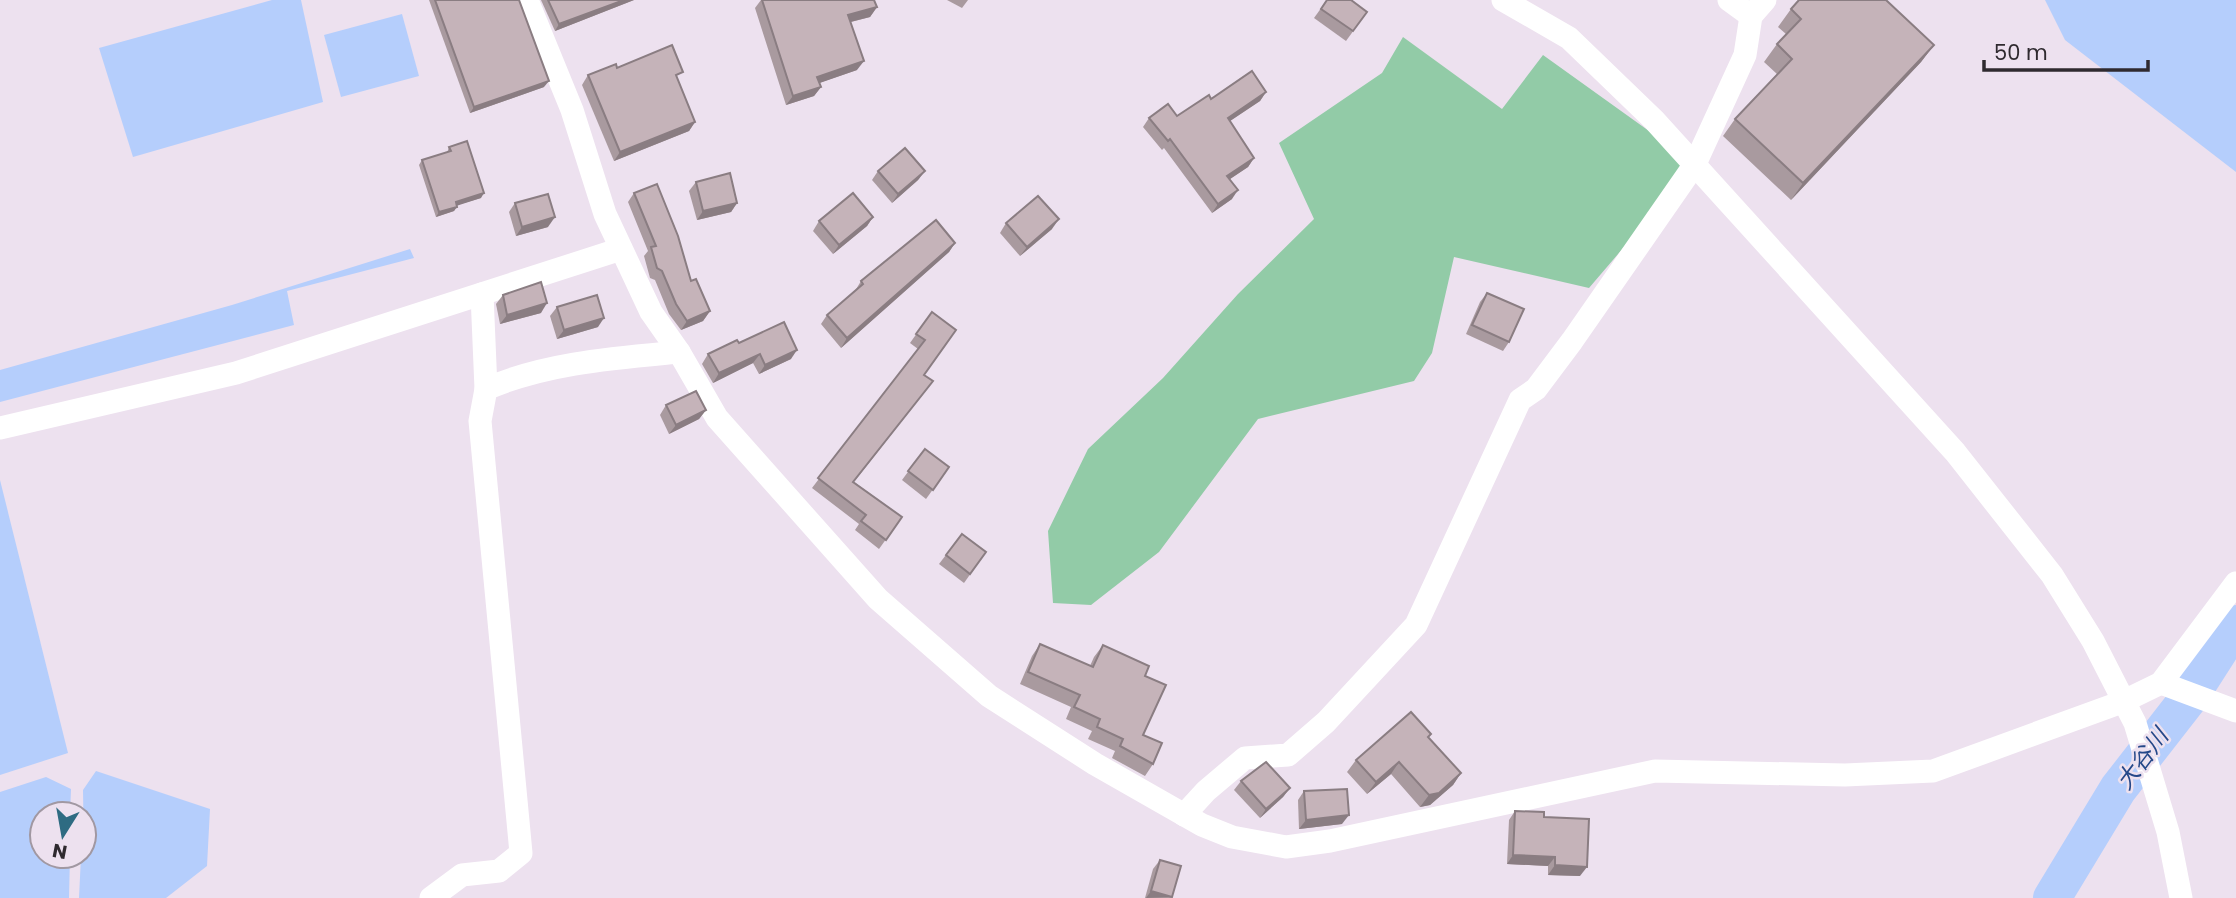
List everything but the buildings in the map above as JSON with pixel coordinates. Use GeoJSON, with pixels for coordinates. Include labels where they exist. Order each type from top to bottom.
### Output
{"type":"FeatureCollection","features":[{"type":"Feature","properties":{"kind":"street"},"geometry":{"type":"LineString","coordinates":[[527,0],[572,110],[605,214],[651,312],[679,352],[717,418],[878,599],[989,696],[1095,764],[1184,815],[1232,837],[1286,847],[1329,841],[1655,771],[1845,775],[1933,771],[2122,702],[2161,683],[2236,583]]}},
{"type":"Feature","properties":{"kind":"street"},"geometry":{"type":"LineString","coordinates":[[1503,0],[1569,38],[1595,60],[1695,164],[1955,452],[2052,575],[2093,640],[2122,702],[2135,723],[2155,784],[2181,898]]}},
{"type":"Feature","properties":{"kind":"street"},"geometry":{"type":"LineString","coordinates":[[1184,815],[1206,791],[1245,758],[1288,755],[1326,722],[1416,625],[1520,400],[1536,389],[1695,164],[1745,55],[1758,8],[1729,0]]}},
{"type":"Feature","properties":{"kind":"street"},"geometry":{"type":"LineString","coordinates":[[0,428],[236,373],[621,249]]}},
{"type":"Feature","properties":{"kind":"street"},"geometry":{"type":"LineString","coordinates":[[431,898],[462,875],[499,871],[521,853],[480,421],[486,389],[482,294]]}},
{"type":"Feature","properties":{"kind":"street"},"geometry":{"type":"LineString","coordinates":[[486,389],[506,380],[601,360],[679,352]]}},
{"type":"Feature","properties":{"kind":"street"},"geometry":{"type":"LineString","coordinates":[[2161,683],[2230,708]]}},
{"type":"Feature","properties":{"kind":"green space"},"geometry":{"type":"Polygon","coordinates":[[[1403,37],[1502,109],[1543,55],[1695,164],[1589,288],[1454,257],[1432,353],[1414,381],[1258,419],[1159,552],[1091,605],[1053,603],[1048,531],[1088,449],[1163,378],[1238,294],[1314,219],[1279,143],[1382,73],[1403,37]]]}},
{"type":"Feature","properties":{"kind":"water"},"geometry":{"type":"Polygon","coordinates":[[[272,0],[301,0],[323,102],[133,157],[99,48],[272,0]]]}},
{"type":"Feature","properties":{"kind":"water"},"geometry":{"type":"Polygon","coordinates":[[[2045,0],[2236,0],[2236,172],[2065,40],[2045,0]]]}},
{"type":"Feature","properties":{"kind":"water"},"geometry":{"type":"Polygon","coordinates":[[[402,14],[419,76],[341,97],[324,35],[402,14]]]}},
{"type":"Feature","properties":{"kind":"water"},"geometry":{"type":"Polygon","coordinates":[[[410,249],[414,258],[287,291],[294,325],[0,402],[0,370],[232,305],[410,249]]]}},
{"type":"Feature","properties":{"kind":"water"},"geometry":{"type":"Polygon","coordinates":[[[0,480],[68,753],[0,775],[0,480]]]}},
{"type":"Feature","properties":{"kind":"water"},"geometry":{"type":"Polygon","coordinates":[[[96,771],[210,809],[207,866],[166,898],[79,898],[80,870],[98,870],[98,800],[83,800],[83,790],[96,771]]]}},
{"type":"Feature","properties":{"kind":"water"},"geometry":{"type":"Polygon","coordinates":[[[46,777],[71,789],[71,800],[28,800],[28,870],[70,870],[69,898],[0,898],[0,792],[46,777]]]}},
{"type":"Feature","properties":{"kind":"waterway","name":"大谷川"},"geometry":{"type":"LineString","coordinates":[[2052,898],[2118,789],[2188,699],[2236,624]]}}]}
